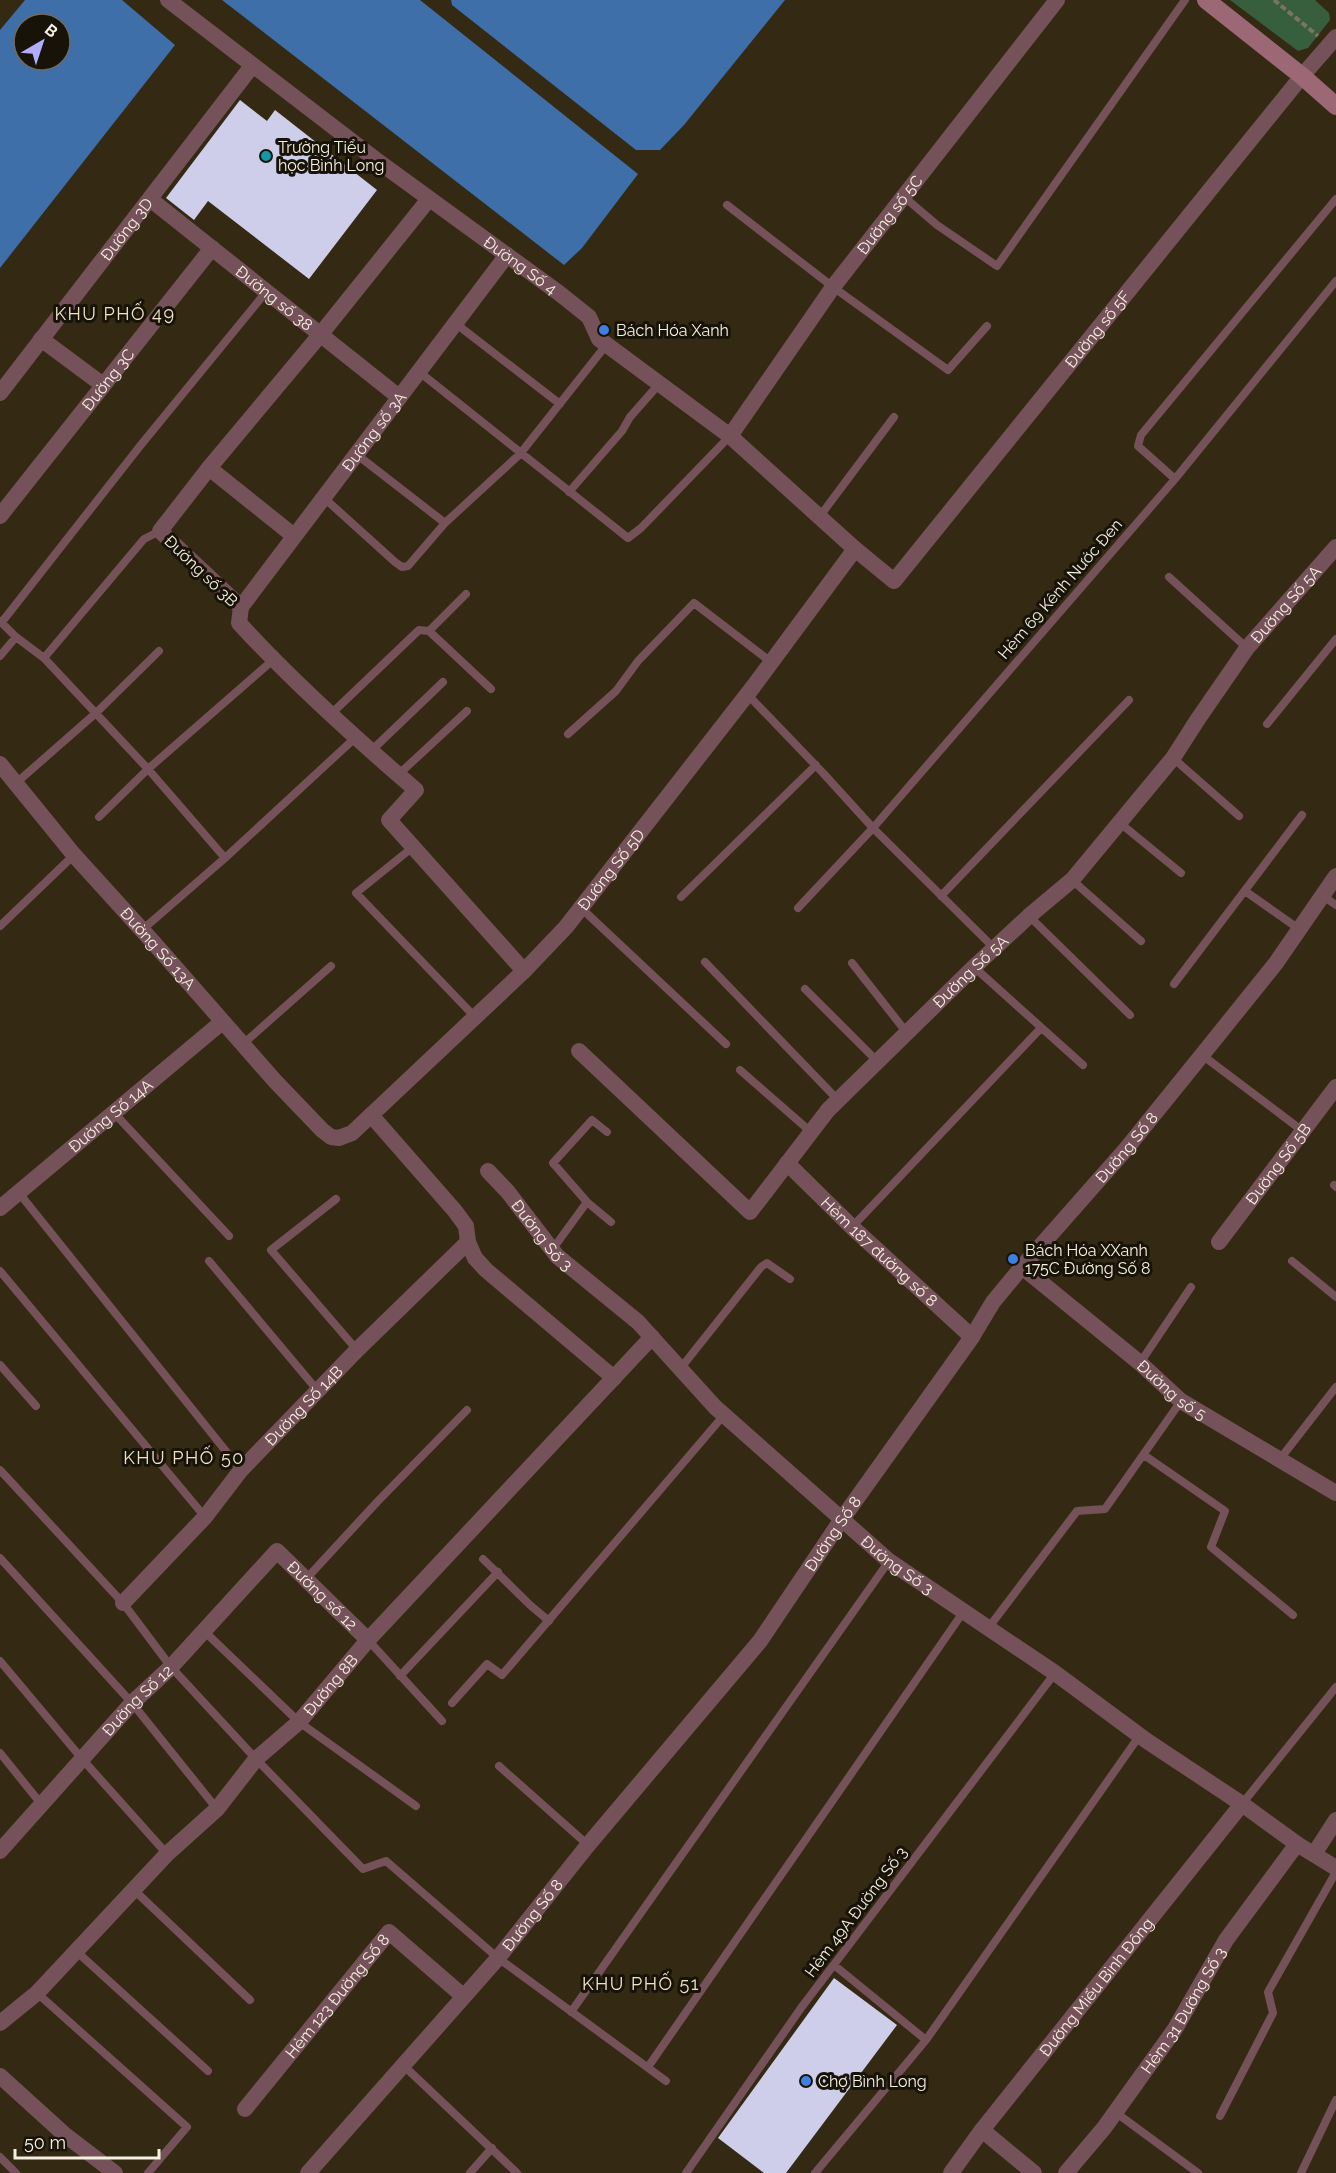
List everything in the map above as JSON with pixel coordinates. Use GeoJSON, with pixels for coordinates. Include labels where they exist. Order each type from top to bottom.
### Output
{"type":"FeatureCollection","features":[{"type":"Feature","properties":{"kind":"street","name":"Đường Số 4"},"geometry":{"type":"LineString","coordinates":[[168,0],[252,66],[589,317],[600,339],[730,436],[855,549]]}},
{"type":"Feature","properties":{"kind":"street","name":"Đường số 5C"},"geometry":{"type":"LineString","coordinates":[[730,436],[833,286],[1057,0]]}},
{"type":"Feature","properties":{"kind":"street"},"geometry":{"type":"LineString","coordinates":[[1206,0],[1336,106]]}},
{"type":"Feature","properties":{"kind":"street","name":"Đường số 5F"},"geometry":{"type":"LineString","coordinates":[[855,549],[894,581],[1302,76],[1328,37]]}},
{"type":"Feature","properties":{"kind":"street","name":"Đường 3D"},"geometry":{"type":"LineString","coordinates":[[0,393],[252,66]]}},
{"type":"Feature","properties":{"kind":"street","name":"Đường số 38"},"geometry":{"type":"LineString","coordinates":[[150,199],[399,397]]}},
{"type":"Feature","properties":{"kind":"street","name":"Đường số 3B"},"geometry":{"type":"LineString","coordinates":[[429,199],[160,531],[241,607],[239,623],[273,660],[355,738],[416,790],[389,820],[524,971]]}},
{"type":"Feature","properties":{"kind":"street","name":"Đường 3C"},"geometry":{"type":"LineString","coordinates":[[2,511],[212,248]]}},
{"type":"Feature","properties":{"kind":"street","name":"Đường số 3A"},"geometry":{"type":"LineString","coordinates":[[241,607],[507,255]]}},
{"type":"Feature","properties":{"kind":"street"},"geometry":{"type":"LineString","coordinates":[[41,339],[103,386]]}},
{"type":"Feature","properties":{"kind":"street"},"geometry":{"type":"LineString","coordinates":[[209,468],[294,536]]}},
{"type":"Feature","properties":{"kind":"street","name":"Đường Số 5A"},"geometry":{"type":"LineString","coordinates":[[579,1051],[750,1212],[838,1100],[1029,916],[1072,880],[1173,758],[1247,648],[1336,547]]}},
{"type":"Feature","properties":{"kind":"street","name":"Đường Số 5D"},"geometry":{"type":"LineString","coordinates":[[322,1130],[331,1137],[339,1138],[352,1133],[524,971],[582,908],[747,694],[855,549]]}},
{"type":"Feature","properties":{"kind":"street","name":"Đường Số 13A"},"geometry":{"type":"LineString","coordinates":[[0,764],[74,855],[275,1082],[322,1130]]}},
{"type":"Feature","properties":{"kind":"street","name":"Đường Số 8"},"geometry":{"type":"LineString","coordinates":[[308,2173],[498,1958],[588,1845],[760,1641],[842,1519],[972,1337],[993,1302],[1126,1149],[1276,963],[1299,929],[1329,900],[1336,876]]}},
{"type":"Feature","properties":{"kind":"street","name":"Đường Số 14A"},"geometry":{"type":"LineString","coordinates":[[0,1208],[115,1114],[222,1022]]}},
{"type":"Feature","properties":{"kind":"street","name":"Đường Số 5B"},"geometry":{"type":"LineString","coordinates":[[1219,1242],[1336,1087]]}},
{"type":"Feature","properties":{"kind":"street"},"geometry":{"type":"LineString","coordinates":[[371,1115],[455,1211],[465,1226],[468,1242],[475,1258],[486,1270],[614,1378]]}},
{"type":"Feature","properties":{"kind":"street","name":"Hẻm 187 đường số 8"},"geometry":{"type":"LineString","coordinates":[[788,1163],[852,1227],[972,1337]]}},
{"type":"Feature","properties":{"kind":"street","name":"Đường Số 3"},"geometry":{"type":"LineString","coordinates":[[488,1171],[508,1192],[556,1256],[638,1322],[724,1415],[890,1561],[989,1627],[1140,1735],[1336,1870]]}},
{"type":"Feature","properties":{"kind":"street","name":"Đường Số 14B"},"geometry":{"type":"LineString","coordinates":[[123,1603],[205,1517],[241,1470],[357,1350],[468,1242]]}},
{"type":"Feature","properties":{"kind":"street","name":"Đường số 5"},"geometry":{"type":"LineString","coordinates":[[1022,1267],[1140,1363],[1181,1401],[1336,1493]]}},
{"type":"Feature","properties":{"kind":"street","name":"Đường 8B"},"geometry":{"type":"LineString","coordinates":[[0,2023],[37,1993],[167,1854],[217,1809],[256,1759],[299,1722],[368,1640],[652,1337]]}},
{"type":"Feature","properties":{"kind":"street","name":"Đường số 12"},"geometry":{"type":"LineString","coordinates":[[278,1551],[368,1640]]}},
{"type":"Feature","properties":{"kind":"street","name":"Đường Số 12"},"geometry":{"type":"LineString","coordinates":[[0,1851],[132,1703],[171,1667],[278,1551]]}},
{"type":"Feature","properties":{"kind":"street","name":"Đường Miếu Bình Đông"},"geometry":{"type":"LineString","coordinates":[[951,2173],[982,2130],[1242,1804]]}},
{"type":"Feature","properties":{"kind":"street"},"geometry":{"type":"LineString","coordinates":[[1314,1854],[1336,1820]]}},
{"type":"Feature","properties":{"kind":"street","name":"Hẻm 31 Đường Số 3"},"geometry":{"type":"LineString","coordinates":[[1066,2173],[1175,2029],[1226,1940],[1298,1844]]}},
{"type":"Feature","properties":{"kind":"street","name":"Hẻm 123 Đường Số 8"},"geometry":{"type":"LineString","coordinates":[[245,2109],[389,1932],[463,1996]]}},
{"type":"Feature","properties":{"kind":"street"},"geometry":{"type":"LineString","coordinates":[[0,2076],[64,2134],[115,2173]]}},
{"type":"Feature","properties":{"kind":"street"},"geometry":{"type":"LineString","coordinates":[[982,2130],[1034,2173]]}},
{"type":"Feature","properties":{"kind":"lane"},"geometry":{"type":"LineString","coordinates":[[903,196],[937,225],[996,266],[1185,0]]}},
{"type":"Feature","properties":{"kind":"lane"},"geometry":{"type":"LineString","coordinates":[[1175,479],[1138,446],[1141,435],[1336,199]]}},
{"type":"Feature","properties":{"kind":"lane"},"geometry":{"type":"LineString","coordinates":[[727,205],[948,370],[987,326]]}},
{"type":"Feature","properties":{"kind":"lane","name":"Hẻm 69 Kênh Nước Đen"},"geometry":{"type":"LineString","coordinates":[[798,908],[873,828],[1175,479],[1336,281]]}},
{"type":"Feature","properties":{"kind":"lane"},"geometry":{"type":"LineString","coordinates":[[225,858],[148,769],[44,658],[16,637],[1,622],[140,446],[266,292]]}},
{"type":"Feature","properties":{"kind":"lane"},"geometry":{"type":"LineString","coordinates":[[455,323],[560,404]]}},
{"type":"Feature","properties":{"kind":"lane"},"geometry":{"type":"LineString","coordinates":[[323,497],[402,567],[408,566],[445,523],[520,454],[607,344]]}},
{"type":"Feature","properties":{"kind":"lane"},"geometry":{"type":"LineString","coordinates":[[418,371],[628,538],[641,528],[730,436]]}},
{"type":"Feature","properties":{"kind":"lane"},"geometry":{"type":"LineString","coordinates":[[568,492],[622,431],[630,417],[660,383]]}},
{"type":"Feature","properties":{"kind":"lane"},"geometry":{"type":"LineString","coordinates":[[820,516],[894,417]]}},
{"type":"Feature","properties":{"kind":"lane"},"geometry":{"type":"LineString","coordinates":[[356,454],[445,523]]}},
{"type":"Feature","properties":{"kind":"lane"},"geometry":{"type":"LineString","coordinates":[[44,658],[144,539],[160,531]]}},
{"type":"Feature","properties":{"kind":"lane"},"geometry":{"type":"LineString","coordinates":[[1169,577],[1247,648]]}},
{"type":"Feature","properties":{"kind":"lane"},"geometry":{"type":"LineString","coordinates":[[429,631],[466,594]]}},
{"type":"Feature","properties":{"kind":"lane"},"geometry":{"type":"LineString","coordinates":[[568,734],[616,691],[638,661],[694,603],[771,662]]}},
{"type":"Feature","properties":{"kind":"lane"},"geometry":{"type":"LineString","coordinates":[[331,714],[419,630],[429,631],[491,689]]}},
{"type":"Feature","properties":{"kind":"lane"},"geometry":{"type":"LineString","coordinates":[[0,656],[16,637]]}},
{"type":"Feature","properties":{"kind":"lane"},"geometry":{"type":"LineString","coordinates":[[1267,724],[1336,639]]}},
{"type":"Feature","properties":{"kind":"lane"},"geometry":{"type":"LineString","coordinates":[[15,784],[96,713],[159,651]]}},
{"type":"Feature","properties":{"kind":"lane"},"geometry":{"type":"LineString","coordinates":[[99,816],[148,769],[273,660]]}},
{"type":"Feature","properties":{"kind":"lane"},"geometry":{"type":"LineString","coordinates":[[371,751],[443,682]]}},
{"type":"Feature","properties":{"kind":"lane"},"geometry":{"type":"LineString","coordinates":[[747,694],[873,828],[995,949]]}},
{"type":"Feature","properties":{"kind":"lane"},"geometry":{"type":"LineString","coordinates":[[941,896],[1129,700]]}},
{"type":"Feature","properties":{"kind":"lane"},"geometry":{"type":"LineString","coordinates":[[398,775],[467,711]]}},
{"type":"Feature","properties":{"kind":"lane"},"geometry":{"type":"LineString","coordinates":[[142,930],[225,858],[355,738]]}},
{"type":"Feature","properties":{"kind":"lane"},"geometry":{"type":"LineString","coordinates":[[1173,758],[1239,816]]}},
{"type":"Feature","properties":{"kind":"lane"},"geometry":{"type":"LineString","coordinates":[[681,897],[816,765]]}},
{"type":"Feature","properties":{"kind":"lane"},"geometry":{"type":"LineString","coordinates":[[1174,984],[1302,814]]}},
{"type":"Feature","properties":{"kind":"lane"},"geometry":{"type":"LineString","coordinates":[[1120,823],[1181,873]]}},
{"type":"Feature","properties":{"kind":"lane"},"geometry":{"type":"LineString","coordinates":[[413,847],[356,893],[475,1017]]}},
{"type":"Feature","properties":{"kind":"lane"},"geometry":{"type":"LineString","coordinates":[[0,926],[74,855]]}},
{"type":"Feature","properties":{"kind":"lane"},"geometry":{"type":"LineString","coordinates":[[1072,880],[1141,941]]}},
{"type":"Feature","properties":{"kind":"lane"},"geometry":{"type":"LineString","coordinates":[[1245,891],[1299,929]]}},
{"type":"Feature","properties":{"kind":"lane"},"geometry":{"type":"LineString","coordinates":[[582,908],[726,1044]]}},
{"type":"Feature","properties":{"kind":"lane"},"geometry":{"type":"LineString","coordinates":[[1029,916],[1130,1015]]}},
{"type":"Feature","properties":{"kind":"lane"},"geometry":{"type":"LineString","coordinates":[[705,962],[838,1100]]}},
{"type":"Feature","properties":{"kind":"lane"},"geometry":{"type":"LineString","coordinates":[[852,963],[908,1033]]}},
{"type":"Feature","properties":{"kind":"lane"},"geometry":{"type":"LineString","coordinates":[[243,1044],[331,966]]}},
{"type":"Feature","properties":{"kind":"lane"},"geometry":{"type":"LineString","coordinates":[[974,968],[1083,1065]]}},
{"type":"Feature","properties":{"kind":"lane"},"geometry":{"type":"LineString","coordinates":[[805,989],[878,1062]]}},
{"type":"Feature","properties":{"kind":"lane"},"geometry":{"type":"LineString","coordinates":[[852,1227],[1041,1028]]}},
{"type":"Feature","properties":{"kind":"lane"},"geometry":{"type":"LineString","coordinates":[[1202,1055],[1304,1132]]}},
{"type":"Feature","properties":{"kind":"lane"},"geometry":{"type":"LineString","coordinates":[[740,1070],[811,1132]]}},
{"type":"Feature","properties":{"kind":"lane"},"geometry":{"type":"LineString","coordinates":[[115,1114],[229,1236]]}},
{"type":"Feature","properties":{"kind":"lane"},"geometry":{"type":"LineString","coordinates":[[607,1132],[592,1120],[553,1163],[587,1202],[611,1222]]}},
{"type":"Feature","properties":{"kind":"lane"},"geometry":{"type":"LineString","coordinates":[[20,1193],[241,1470]]}},
{"type":"Feature","properties":{"kind":"lane"},"geometry":{"type":"LineString","coordinates":[[336,1199],[271,1250],[357,1350]]}},
{"type":"Feature","properties":{"kind":"lane"},"geometry":{"type":"LineString","coordinates":[[552,1250],[587,1202]]}},
{"type":"Feature","properties":{"kind":"lane"},"geometry":{"type":"LineString","coordinates":[[209,1261],[318,1391]]}},
{"type":"Feature","properties":{"kind":"lane"},"geometry":{"type":"LineString","coordinates":[[1292,1261],[1336,1297]]}},
{"type":"Feature","properties":{"kind":"lane"},"geometry":{"type":"LineString","coordinates":[[680,1369],[761,1267],[767,1263],[790,1279]]}},
{"type":"Feature","properties":{"kind":"lane"},"geometry":{"type":"LineString","coordinates":[[0,1271],[205,1517]]}},
{"type":"Feature","properties":{"kind":"lane"},"geometry":{"type":"LineString","coordinates":[[1140,1363],[1191,1287]]}},
{"type":"Feature","properties":{"kind":"lane"},"geometry":{"type":"LineString","coordinates":[[0,1365],[36,1406]]}},
{"type":"Feature","properties":{"kind":"lane"},"geometry":{"type":"LineString","coordinates":[[1280,1459],[1336,1387]]}},
{"type":"Feature","properties":{"kind":"lane"},"geometry":{"type":"LineString","coordinates":[[989,1627],[1077,1511],[1105,1509],[1181,1401]]}},
{"type":"Feature","properties":{"kind":"lane"},"geometry":{"type":"LineString","coordinates":[[306,1579],[467,1410]]}},
{"type":"Feature","properties":{"kind":"lane"},"geometry":{"type":"LineString","coordinates":[[452,1703],[486,1664],[502,1675],[724,1415]]}},
{"type":"Feature","properties":{"kind":"lane"},"geometry":{"type":"LineString","coordinates":[[1144,1455],[1225,1511],[1211,1547],[1293,1614]]}},
{"type":"Feature","properties":{"kind":"lane"},"geometry":{"type":"LineString","coordinates":[[1,1474],[123,1603],[171,1667],[363,1869],[386,1861],[498,1958],[666,2081]]}},
{"type":"Feature","properties":{"kind":"lane"},"geometry":{"type":"LineString","coordinates":[[0,1558],[132,1703],[217,1809]]}},
{"type":"Feature","properties":{"kind":"lane"},"geometry":{"type":"LineString","coordinates":[[483,1559],[549,1621]]}},
{"type":"Feature","properties":{"kind":"lane"},"geometry":{"type":"LineString","coordinates":[[571,2012],[890,1561]]}},
{"type":"Feature","properties":{"kind":"lane"},"geometry":{"type":"LineString","coordinates":[[400,1676],[498,1572]]}},
{"type":"Feature","properties":{"kind":"lane"},"geometry":{"type":"LineString","coordinates":[[648,2067],[964,1611]]}},
{"type":"Feature","properties":{"kind":"lane"},"geometry":{"type":"LineString","coordinates":[[204,1631],[299,1722],[416,1806]]}},
{"type":"Feature","properties":{"kind":"lane"},"geometry":{"type":"LineString","coordinates":[[368,1640],[442,1721]]}},
{"type":"Feature","properties":{"kind":"lane"},"geometry":{"type":"LineString","coordinates":[[0,1661],[82,1760],[167,1854]]}},
{"type":"Feature","properties":{"kind":"lane","name":"Hẻm 49A Đường Số 3"},"geometry":{"type":"LineString","coordinates":[[686,2173],[801,2008],[1055,1673]]}},
{"type":"Feature","properties":{"kind":"lane"},"geometry":{"type":"LineString","coordinates":[[1242,1804],[1336,1687]]}},
{"type":"Feature","properties":{"kind":"lane"},"geometry":{"type":"LineString","coordinates":[[815,2173],[926,2040],[1140,1735]]}},
{"type":"Feature","properties":{"kind":"lane"},"geometry":{"type":"LineString","coordinates":[[0,1753],[42,1805]]}},
{"type":"Feature","properties":{"kind":"lane"},"geometry":{"type":"LineString","coordinates":[[499,1766],[588,1845]]}},
{"type":"Feature","properties":{"kind":"lane"},"geometry":{"type":"LineString","coordinates":[[1220,2116],[1273,2013],[1268,1992],[1336,1870]]}},
{"type":"Feature","properties":{"kind":"lane"},"geometry":{"type":"LineString","coordinates":[[134,1890],[250,2000]]}},
{"type":"Feature","properties":{"kind":"lane"},"geometry":{"type":"LineString","coordinates":[[76,1951],[208,2071]]}},
{"type":"Feature","properties":{"kind":"lane"},"geometry":{"type":"LineString","coordinates":[[834,1965],[926,2040]]}},
{"type":"Feature","properties":{"kind":"lane"},"geometry":{"type":"LineString","coordinates":[[37,1993],[187,2127],[148,2173]]}},
{"type":"Feature","properties":{"kind":"lane"},"geometry":{"type":"LineString","coordinates":[[403,2066],[517,2173]]}},
{"type":"Feature","properties":{"kind":"lane"},"geometry":{"type":"LineString","coordinates":[[1301,2173],[1336,2100]]}},
{"type":"Feature","properties":{"kind":"lane"},"geometry":{"type":"LineString","coordinates":[[1115,2111],[1198,2173]]}},
{"type":"Feature","properties":{"kind":"lane"},"geometry":{"type":"LineString","coordinates":[[470,2173],[492,2148]]}},
{"type":"Feature","properties":{"kind":"lane"},"geometry":{"type":"LineString","coordinates":[[0,2157],[16,2173]]}},
{"type":"Feature","properties":{"kind":"path"},"geometry":{"type":"LineString","coordinates":[[1274,0],[1328,37]]}},
{"type":"Feature","properties":{"kind":"green space"},"geometry":{"type":"Polygon","coordinates":[[[1230,0],[1315,0],[1329,13],[1330,20],[1308,48],[1298,51],[1230,0]]]}},
{"type":"Feature","properties":{"kind":"water"},"geometry":{"type":"Polygon","coordinates":[[[25,0],[122,0],[175,45],[0,268],[0,30],[12,16],[12,72],[72,72],[72,12],[15,12],[25,0]]]}},
{"type":"Feature","properties":{"kind":"water"},"geometry":{"type":"Polygon","coordinates":[[[222,0],[420,0],[638,174],[582,248],[564,265],[222,0]]]}},
{"type":"Feature","properties":{"kind":"water"},"geometry":{"type":"Polygon","coordinates":[[[451,0],[785,0],[684,125],[660,150],[636,150],[452,5],[451,0]]]}},
{"type":"Feature","properties":{"kind":"building","name":"Trường Tiểu học Bình Long"},"geometry":{"type":"Polygon","coordinates":[[[240,100],[267,121],[275,110],[377,190],[309,279],[208,201],[194,220],[166,198],[240,100]]]}},
{"type":"Feature","properties":{"kind":"building","name":"Chợ Bình Long"},"geometry":{"type":"Polygon","coordinates":[[[834,1978],[897,2025],[786,2173],[764,2173],[718,2138],[834,1978]]]}},
{"type":"Feature","properties":{"kind":"place","name":"Trường Tiểu học Bình Long"},"geometry":{"type":"Point","coordinates":[266,156]}},
{"type":"Feature","properties":{"kind":"place","name":"Bách Hóa Xanh"},"geometry":{"type":"Point","coordinates":[604,330]}},
{"type":"Feature","properties":{"kind":"place","name":"Bách Hóa XXanh 175C Đường Số 8"},"geometry":{"type":"Point","coordinates":[1013,1259]}},
{"type":"Feature","properties":{"kind":"place","name":"Chợ Bình Long"},"geometry":{"type":"Point","coordinates":[806,2081]}},
{"type":"Feature","properties":{"kind":"district","name":"KHU PHỐ 49"},"geometry":{"type":"Point","coordinates":[115,313]}},
{"type":"Feature","properties":{"kind":"district","name":"KHU PHỐ 50"},"geometry":{"type":"Point","coordinates":[184,1457]}},
{"type":"Feature","properties":{"kind":"district","name":"KHU PHỐ 51"},"geometry":{"type":"Point","coordinates":[641,1983]}}]}
